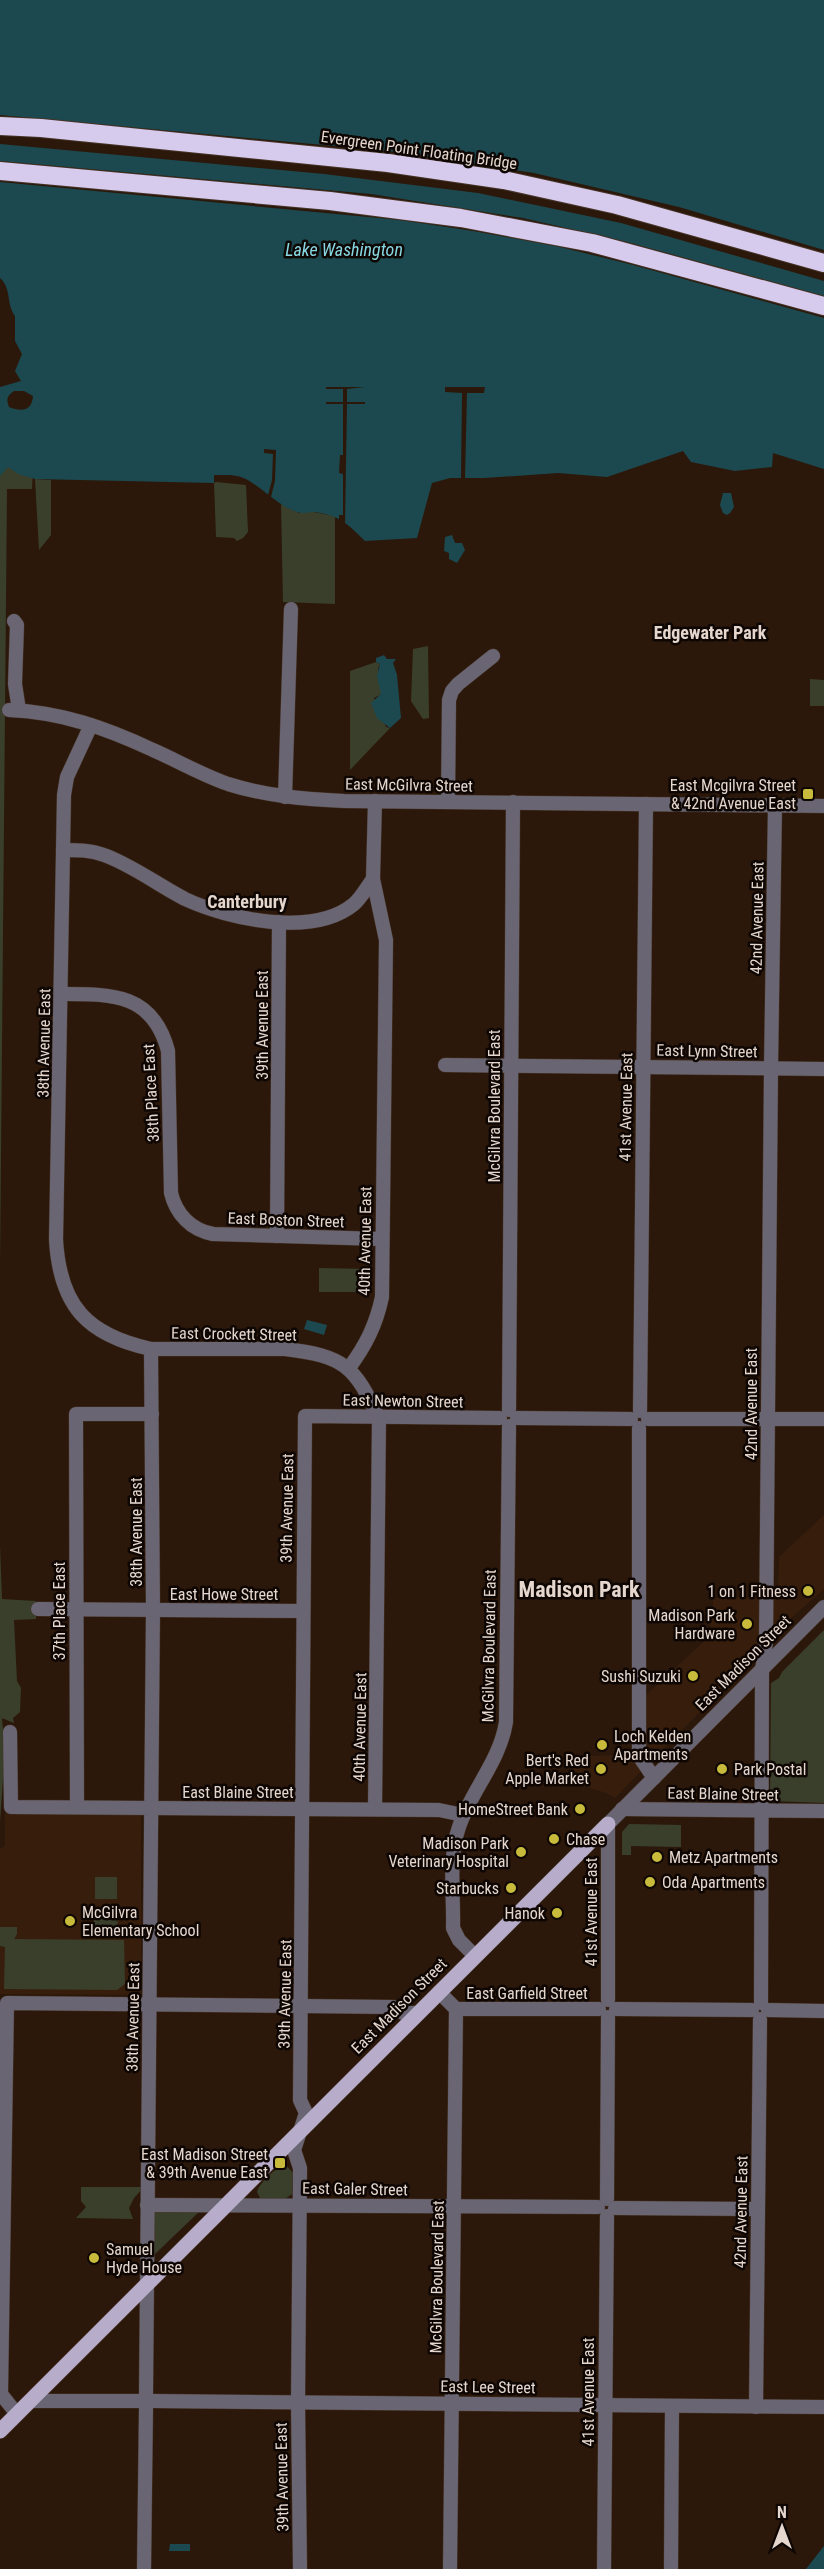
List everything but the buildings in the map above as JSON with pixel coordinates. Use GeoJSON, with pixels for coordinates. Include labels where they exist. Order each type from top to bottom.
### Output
{"type":"FeatureCollection","features":[{"type":"Feature","properties":{"kind":"highway","name":"Evergreen Point Floating Bridge"},"geometry":{"type":"LineString","coordinates":[[0,126],[40,128],[446,170],[617,205],[824,263]]}},
{"type":"Feature","properties":{"kind":"highway"},"geometry":{"type":"LineString","coordinates":[[0,171],[330,201],[461,218],[592,243],[824,306]]}},
{"type":"Feature","properties":{"kind":"main road","name":"East Madison Street"},"geometry":{"type":"LineString","coordinates":[[0,2431],[440,1992],[474,1955],[608,1824]]}},
{"type":"Feature","properties":{"kind":"street"},"geometry":{"type":"LineString","coordinates":[[285,797],[291,609]]}},
{"type":"Feature","properties":{"kind":"street","name":"East McGilvra Street"},"geometry":{"type":"LineString","coordinates":[[14,621],[17,625],[14,710],[57,714],[130,740],[210,777],[285,797],[375,801],[824,806]]}},
{"type":"Feature","properties":{"kind":"street"},"geometry":{"type":"LineString","coordinates":[[448,801],[449,700],[452,691],[493,656]]}},
{"type":"Feature","properties":{"kind":"street","name":"38th Avenue East"},"geometry":{"type":"LineString","coordinates":[[91,725],[67,777],[64,795],[56,1240],[62,1280],[72,1305],[88,1322],[119,1341],[151,1349],[153,1610],[144,2569]]}},
{"type":"Feature","properties":{"kind":"street","name":"40th Avenue East"},"geometry":{"type":"LineString","coordinates":[[375,801],[373,879],[386,940],[382,1297],[375,1325],[363,1350],[349,1368],[364,1387],[379,1418],[375,1809]]}},
{"type":"Feature","properties":{"kind":"street","name":"McGilvra Boulevard East"},"geometry":{"type":"LineString","coordinates":[[474,1955],[459,1940],[453,1928],[454,1847],[463,1815],[504,1736],[506,1722],[513,802]]}},
{"type":"Feature","properties":{"kind":"street","name":"41st Avenue East"},"geometry":{"type":"LineString","coordinates":[[646,804],[639,1419],[639,1756],[654,1778]]}},
{"type":"Feature","properties":{"kind":"street","name":"42nd Avenue East"},"geometry":{"type":"LineString","coordinates":[[756,2407],[762,1671],[766,1647],[771,1068],[776,805]]}},
{"type":"Feature","properties":{"kind":"street"},"geometry":{"type":"LineString","coordinates":[[63,850],[104,855],[186,899],[211,909],[244,918],[279,922],[309,921],[335,915],[354,904],[373,879]]}},
{"type":"Feature","properties":{"kind":"street","name":"39th Avenue East"},"geometry":{"type":"LineString","coordinates":[[277,1236],[279,922]]}},
{"type":"Feature","properties":{"kind":"street","name":"38th Place East"},"geometry":{"type":"LineString","coordinates":[[62,994],[108,994],[128,999],[149,1015],[164,1035],[168,1051],[171,1193],[174,1204],[192,1225]]}},
{"type":"Feature","properties":{"kind":"street","name":"East Lynn Street"},"geometry":{"type":"LineString","coordinates":[[445,1065],[824,1069]]}},
{"type":"Feature","properties":{"kind":"street","name":"East Boston Street"},"geometry":{"type":"LineString","coordinates":[[192,1225],[213,1234],[381,1239]]}},
{"type":"Feature","properties":{"kind":"street","name":"East Crockett Street"},"geometry":{"type":"LineString","coordinates":[[151,1349],[285,1349],[319,1355],[349,1368]]}},
{"type":"Feature","properties":{"kind":"street","name":"37th Place East"},"geometry":{"type":"LineString","coordinates":[[77,1807],[76,1414],[152,1414]]}},
{"type":"Feature","properties":{"kind":"street","name":"39th Avenue East"},"geometry":{"type":"LineString","coordinates":[[300,2569],[298,2402],[301,2205],[300,2168],[294,2150],[306,2113],[300,2100],[304,1809],[302,1611],[305,1416]]}},
{"type":"Feature","properties":{"kind":"street","name":"East Newton Street"},"geometry":{"type":"LineString","coordinates":[[305,1416],[824,1419]]}},
{"type":"Feature","properties":{"kind":"street","name":"East Madison Street"},"geometry":{"type":"LineString","coordinates":[[608,1824],[824,1607]]}},
{"type":"Feature","properties":{"kind":"street","name":"East Howe Street"},"geometry":{"type":"LineString","coordinates":[[38,1609],[302,1611]]}},
{"type":"Feature","properties":{"kind":"street"},"geometry":{"type":"LineString","coordinates":[[807,1624],[824,1617]]}},
{"type":"Feature","properties":{"kind":"street","name":"East Blaine Street"},"geometry":{"type":"LineString","coordinates":[[10,1732],[12,1807],[439,1810],[463,1815]]}},
{"type":"Feature","properties":{"kind":"street","name":"East Blaine Street"},"geometry":{"type":"LineString","coordinates":[[622,1809],[824,1811]]}},
{"type":"Feature","properties":{"kind":"street","name":"41st Avenue East"},"geometry":{"type":"LineString","coordinates":[[604,2569],[608,1824]]}},
{"type":"Feature","properties":{"kind":"street"},"geometry":{"type":"LineString","coordinates":[[440,1992],[456,2009]]}},
{"type":"Feature","properties":{"kind":"street"},"geometry":{"type":"LineString","coordinates":[[17,2414],[1,2394],[7,2003],[393,2007],[403,2013],[418,2013]]}},
{"type":"Feature","properties":{"kind":"street","name":"McGilvra Boulevard East"},"geometry":{"type":"LineString","coordinates":[[450,2569],[456,2009]]}},
{"type":"Feature","properties":{"kind":"street","name":"East Garfield Street"},"geometry":{"type":"LineString","coordinates":[[456,2009],[824,2011]]}},
{"type":"Feature","properties":{"kind":"street","name":"East Galer Street"},"geometry":{"type":"LineString","coordinates":[[147,2205],[758,2209]]}},
{"type":"Feature","properties":{"kind":"street","name":"East Lee Street"},"geometry":{"type":"LineString","coordinates":[[31,2401],[824,2407]]}},
{"type":"Feature","properties":{"kind":"street"},"geometry":{"type":"LineString","coordinates":[[671,2569],[672,2406]]}},
{"type":"Feature","properties":{"kind":"shaded area"},"geometry":{"type":"Polygon","coordinates":[[[824,1515],[824,1589],[758,1647],[755,1656],[615,1798],[580,1785],[567,1773],[578,1756],[643,1755],[644,1697],[711,1635],[710,1615],[713,1613],[713,1598],[778,1597],[779,1557],[824,1515]]]}},
{"type":"Feature","properties":{"kind":"shaded area","name":"McGilvra Elementary School"},"geometry":{"type":"Polygon","coordinates":[[[5,1813],[141,1813],[141,1995],[0,1994],[0,1848],[5,1847],[5,1813]]]}},
{"type":"Feature","properties":{"kind":"green space"},"geometry":{"type":"Polygon","coordinates":[[[7,466],[33,467],[32,489],[7,489],[0,1266],[0,476],[7,466]]]}},
{"type":"Feature","properties":{"kind":"green space"},"geometry":{"type":"Polygon","coordinates":[[[35,479],[51,480],[51,535],[39,550],[35,479]]]}},
{"type":"Feature","properties":{"kind":"green space"},"geometry":{"type":"Polygon","coordinates":[[[214,483],[246,485],[248,532],[237,541],[234,538],[216,537],[214,483]]]}},
{"type":"Feature","properties":{"kind":"green space"},"geometry":{"type":"Polygon","coordinates":[[[281,504],[299,513],[308,511],[335,516],[335,604],[283,602],[281,504]]]}},
{"type":"Feature","properties":{"kind":"green space"},"geometry":{"type":"Polygon","coordinates":[[[428,646],[429,718],[423,719],[411,701],[413,649],[428,646]]]}},
{"type":"Feature","properties":{"kind":"green space"},"geometry":{"type":"Polygon","coordinates":[[[376,662],[380,664],[378,669],[382,694],[374,698],[386,727],[390,728],[350,770],[350,671],[376,662]]]}},
{"type":"Feature","properties":{"kind":"green space"},"geometry":{"type":"Polygon","coordinates":[[[810,679],[824,680],[824,706],[810,706],[810,679]]]}},
{"type":"Feature","properties":{"kind":"green space"},"geometry":{"type":"Polygon","coordinates":[[[319,1268],[365,1269],[365,1292],[319,1292],[319,1268]]]}},
{"type":"Feature","properties":{"kind":"green space"},"geometry":{"type":"Polygon","coordinates":[[[0,1545],[2,1599],[36,1601],[36,1619],[14,1620],[17,1681],[21,1688],[20,1712],[13,1718],[14,1723],[2,1718],[5,1752],[0,1822],[0,1545]]]}},
{"type":"Feature","properties":{"kind":"green space"},"geometry":{"type":"Polygon","coordinates":[[[824,1630],[824,1803],[770,1801],[771,1683],[779,1678],[782,1672],[824,1630]]]}},
{"type":"Feature","properties":{"kind":"green space"},"geometry":{"type":"Polygon","coordinates":[[[629,1824],[681,1825],[681,1847],[631,1846],[631,1855],[622,1855],[622,1832],[629,1824]]]}},
{"type":"Feature","properties":{"kind":"green space"},"geometry":{"type":"Polygon","coordinates":[[[95,1877],[117,1877],[117,1899],[95,1899],[95,1877]]]}},
{"type":"Feature","properties":{"kind":"green space"},"geometry":{"type":"Polygon","coordinates":[[[94,1914],[118,1915],[117,1934],[93,1934],[94,1914]]]}},
{"type":"Feature","properties":{"kind":"green space"},"geometry":{"type":"Polygon","coordinates":[[[0,1927],[17,1927],[14,1939],[124,1940],[125,1984],[117,1990],[4,1989],[5,1947],[0,1946],[0,1927]]]}},
{"type":"Feature","properties":{"kind":"green space"},"geometry":{"type":"Polygon","coordinates":[[[286,2165],[293,2173],[292,2194],[285,2199],[260,2198],[257,2192],[261,2184],[273,2172],[286,2165]]]}},
{"type":"Feature","properties":{"kind":"green space"},"geometry":{"type":"Polygon","coordinates":[[[81,2187],[144,2187],[129,2208],[133,2219],[76,2218],[86,2207],[81,2201],[81,2187]]]}},
{"type":"Feature","properties":{"kind":"green space"},"geometry":{"type":"Polygon","coordinates":[[[202,2209],[155,2254],[155,2210],[202,2209]]]}},
{"type":"Feature","properties":{"kind":"water","name":"Lake Washington"},"geometry":{"type":"Polygon","coordinates":[[[0,0],[824,0],[824,469],[773,453],[772,467],[735,471],[691,462],[683,451],[607,477],[558,473],[450,478],[432,483],[417,538],[365,541],[337,518],[323,513],[297,512],[242,477],[214,475],[214,483],[35,479],[18,474],[8,467],[0,476],[0,387],[21,381],[15,371],[22,354],[15,341],[15,316],[6,287],[0,278],[0,0]],[[14,391],[10,394],[7,400],[9,407],[22,410],[31,405],[33,396],[24,391],[14,391]]]}},
{"type":"Feature","properties":{"kind":"water"},"geometry":{"type":"Polygon","coordinates":[[[723,493],[731,493],[734,507],[727,515],[723,513],[720,505],[723,493]]]}},
{"type":"Feature","properties":{"kind":"water"},"geometry":{"type":"Polygon","coordinates":[[[452,535],[455,543],[462,543],[465,550],[457,563],[449,559],[449,553],[444,551],[445,537],[452,535]]]}},
{"type":"Feature","properties":{"kind":"water"},"geometry":{"type":"Polygon","coordinates":[[[384,655],[387,659],[396,659],[393,663],[397,675],[401,718],[390,728],[377,718],[371,703],[381,694],[377,676],[380,664],[376,662],[376,658],[384,655]]]}},
{"type":"Feature","properties":{"kind":"water"},"geometry":{"type":"Polygon","coordinates":[[[307,1320],[327,1325],[324,1335],[304,1329],[307,1320]]]}},
{"type":"Feature","properties":{"kind":"water"},"geometry":{"type":"Polygon","coordinates":[[[170,2544],[190,2544],[190,2551],[169,2551],[170,2544]]]}},
{"type":"Feature","properties":{"kind":"water"},"geometry":{"type":"Polygon","coordinates":[[[824,2546],[824,2569],[806,2569],[824,2546]]]}},
{"type":"Feature","properties":{"kind":"pier"},"geometry":{"type":"Polygon","coordinates":[[[0,115],[398,152],[534,173],[679,207],[824,250],[824,281],[621,223],[478,193],[324,174],[0,144],[0,115]]]}},
{"type":"Feature","properties":{"kind":"pier"},"geometry":{"type":"Polygon","coordinates":[[[0,161],[371,194],[523,218],[627,242],[824,296],[824,318],[633,265],[556,246],[473,231],[400,220],[0,182],[0,161]]]}},
{"type":"Feature","properties":{"kind":"pier"},"geometry":{"type":"Polygon","coordinates":[[[326,387],[365,387],[347,389],[347,402],[365,402],[365,404],[347,404],[345,525],[339,521],[339,515],[343,515],[343,474],[339,473],[340,455],[343,455],[343,404],[326,404],[326,402],[343,402],[343,389],[326,389],[326,387]]]}},
{"type":"Feature","properties":{"kind":"pier"},"geometry":{"type":"Polygon","coordinates":[[[445,387],[485,387],[484,393],[467,393],[465,478],[461,478],[462,393],[445,392],[445,387]]]}},
{"type":"Feature","properties":{"kind":"pier"},"geometry":{"type":"Polygon","coordinates":[[[264,449],[276,450],[275,481],[270,501],[267,499],[272,480],[273,454],[264,453],[264,449]]]}},
{"type":"Feature","properties":{"kind":"place","name":"East Mcgilvra Street & 42nd Avenue East"},"geometry":{"type":"Point","coordinates":[808,794]}},
{"type":"Feature","properties":{"kind":"place","name":"1 on 1 Fitness"},"geometry":{"type":"Point","coordinates":[808,1591]}},
{"type":"Feature","properties":{"kind":"place","name":"Madison Park Hardware"},"geometry":{"type":"Point","coordinates":[747,1624]}},
{"type":"Feature","properties":{"kind":"place","name":"Sushi Suzuki"},"geometry":{"type":"Point","coordinates":[693,1676]}},
{"type":"Feature","properties":{"kind":"place","name":"Loch Kelden Apartments"},"geometry":{"type":"Point","coordinates":[602,1745]}},
{"type":"Feature","properties":{"kind":"place","name":"Bert's Red Apple Market"},"geometry":{"type":"Point","coordinates":[601,1769]}},
{"type":"Feature","properties":{"kind":"place","name":"Park Postal"},"geometry":{"type":"Point","coordinates":[722,1769]}},
{"type":"Feature","properties":{"kind":"place","name":"HomeStreet Bank"},"geometry":{"type":"Point","coordinates":[580,1809]}},
{"type":"Feature","properties":{"kind":"place","name":"Chase"},"geometry":{"type":"Point","coordinates":[554,1839]}},
{"type":"Feature","properties":{"kind":"place","name":"Madison Park Veterinary Hospital"},"geometry":{"type":"Point","coordinates":[521,1852]}},
{"type":"Feature","properties":{"kind":"place","name":"Metz Apartments"},"geometry":{"type":"Point","coordinates":[657,1857]}},
{"type":"Feature","properties":{"kind":"place","name":"Oda Apartments"},"geometry":{"type":"Point","coordinates":[650,1882]}},
{"type":"Feature","properties":{"kind":"place","name":"Starbucks"},"geometry":{"type":"Point","coordinates":[511,1888]}},
{"type":"Feature","properties":{"kind":"place","name":"Hanok"},"geometry":{"type":"Point","coordinates":[557,1913]}},
{"type":"Feature","properties":{"kind":"place","name":"McGilvra Elementary School"},"geometry":{"type":"Point","coordinates":[70,1921]}},
{"type":"Feature","properties":{"kind":"place","name":"East Madison Street & 39th Avenue East"},"geometry":{"type":"Point","coordinates":[280,2163]}},
{"type":"Feature","properties":{"kind":"place","name":"Samuel Hyde House"},"geometry":{"type":"Point","coordinates":[94,2258]}},
{"type":"Feature","properties":{"kind":"district","name":"Edgewater Park"},"geometry":{"type":"Point","coordinates":[710,632]}},
{"type":"Feature","properties":{"kind":"district","name":"Canterbury"},"geometry":{"type":"Point","coordinates":[247,901]}},
{"type":"Feature","properties":{"kind":"district","name":"Madison Park"},"geometry":{"type":"Point","coordinates":[579,1589]}}]}
